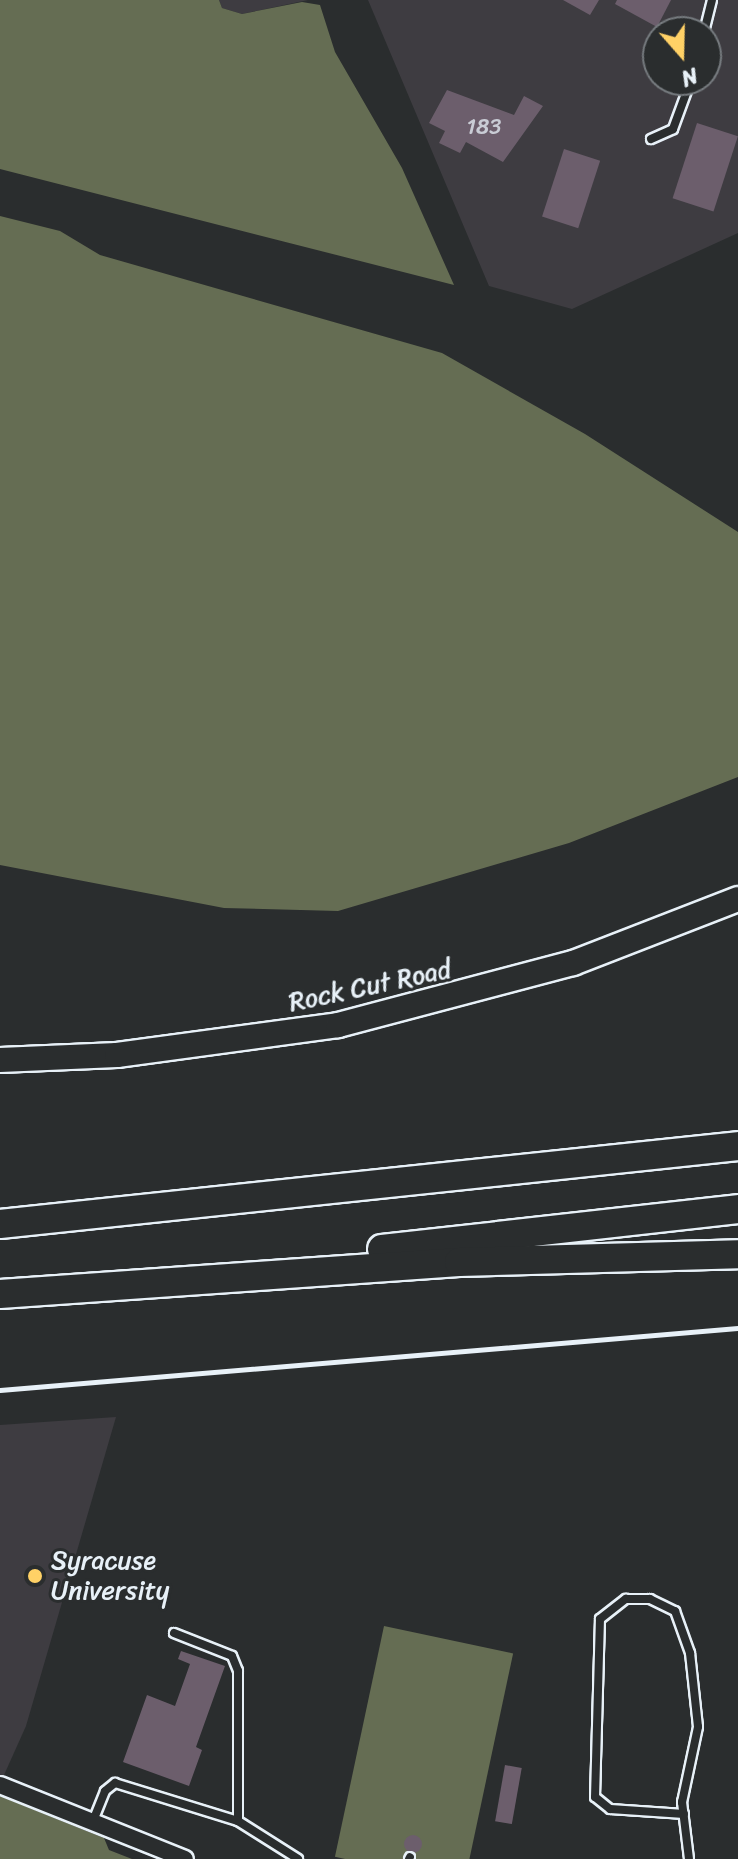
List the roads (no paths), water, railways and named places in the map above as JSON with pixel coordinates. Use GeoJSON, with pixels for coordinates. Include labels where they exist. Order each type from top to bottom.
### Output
{"type":"FeatureCollection","features":[{"type":"Feature","properties":{"kind":"highway"},"geometry":{"type":"LineString","coordinates":[[0,1224],[497,1175],[738,1146]]}},
{"type":"Feature","properties":{"kind":"highway"},"geometry":{"type":"LineString","coordinates":[[179,1278],[738,1209]]}},
{"type":"Feature","properties":{"kind":"highway"},"geometry":{"type":"LineString","coordinates":[[0,1294],[179,1278],[459,1262],[738,1254]]}},
{"type":"Feature","properties":{"kind":"main road","name":"Rock Cut Road"},"geometry":{"type":"LineString","coordinates":[[0,1060],[117,1055],[338,1025],[573,963],[738,899]]}},
{"type":"Feature","properties":{"kind":"street"},"geometry":{"type":"LineString","coordinates":[[0,1785],[185,1859]]}},
{"type":"Feature","properties":{"kind":"lane"},"geometry":{"type":"LineString","coordinates":[[651,139],[673,129],[685,96]]}},
{"type":"Feature","properties":{"kind":"lane"},"geometry":{"type":"LineString","coordinates":[[684,1814],[610,1809],[595,1797],[600,1619],[626,1599],[650,1599],[675,1611],[690,1653],[698,1727],[684,1814],[689,1859]]}},
{"type":"Feature","properties":{"kind":"lane"},"geometry":{"type":"LineString","coordinates":[[174,1633],[223,1649],[238,1671],[238,1821]]}},
{"type":"Feature","properties":{"kind":"lane"},"geometry":{"type":"LineString","coordinates":[[93,1821],[105,1791],[115,1783],[238,1821],[298,1859]]}},
{"type":"Feature","properties":{"kind":"railway"},"geometry":{"type":"LineString","coordinates":[[0,1390],[738,1328]]}},
{"type":"Feature","properties":{"kind":"place","name":"Syracuse University"},"geometry":{"type":"Point","coordinates":[35,1576]}}]}
